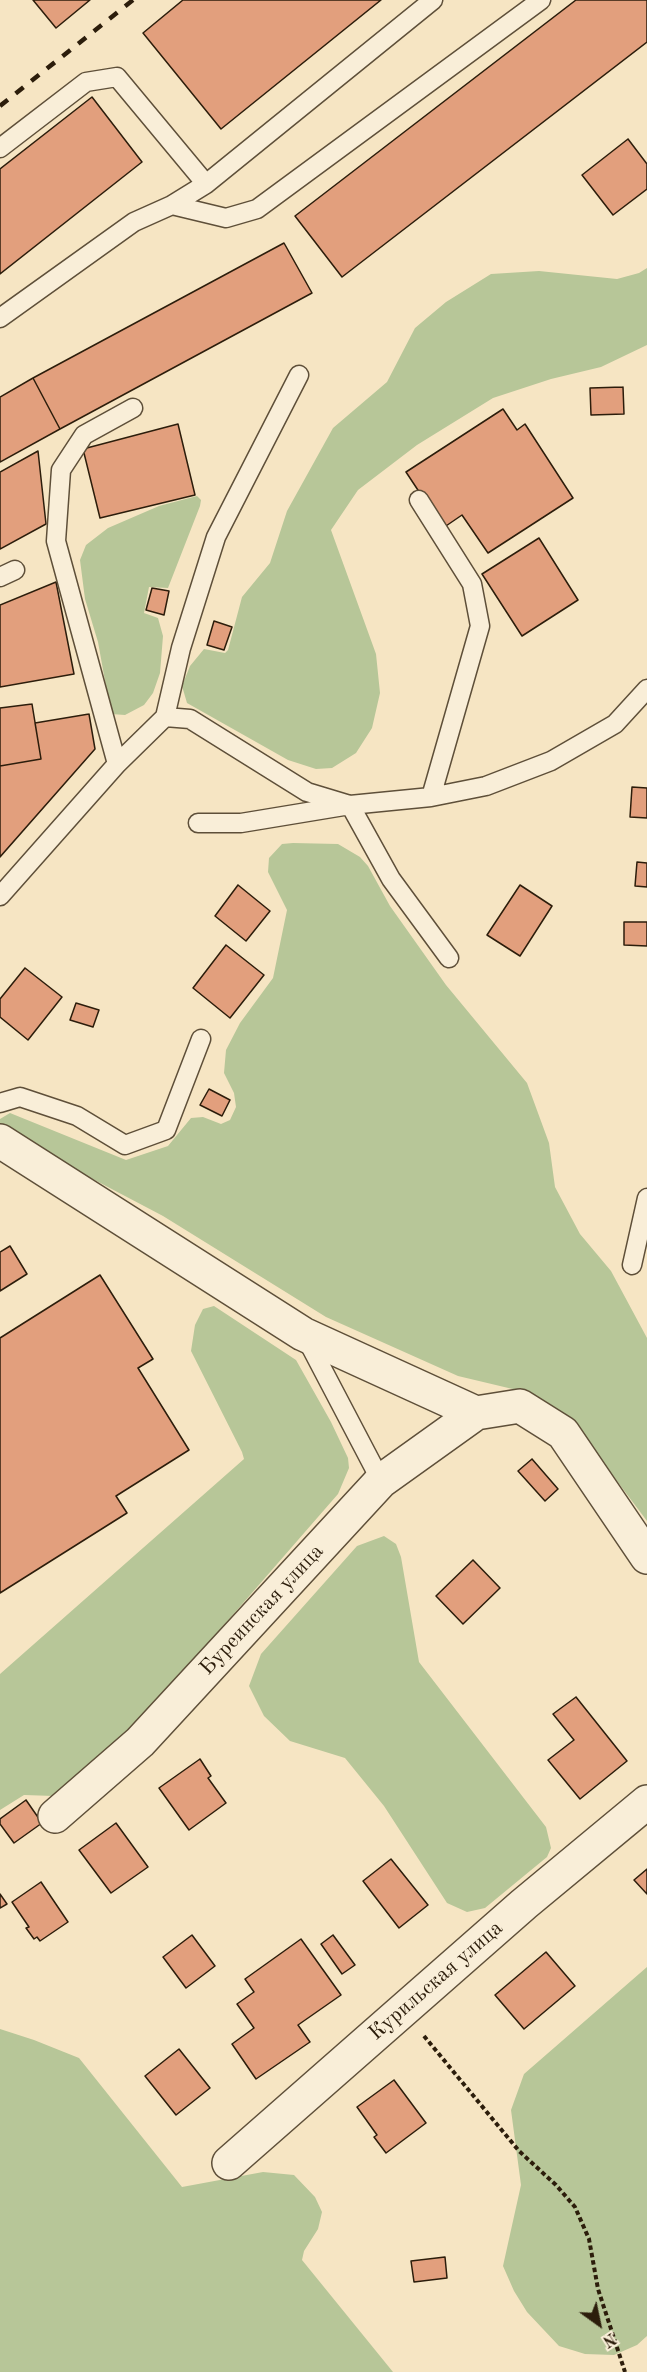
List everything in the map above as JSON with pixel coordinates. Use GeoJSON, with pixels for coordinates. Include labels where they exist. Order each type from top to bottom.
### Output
{"type":"FeatureCollection","features":[{"type":"Feature","properties":{"kind":"street"},"geometry":{"type":"LineString","coordinates":[[0,1141],[303,1334],[476,1413],[519,1406],[562,1433],[647,1557]]}},
{"type":"Feature","properties":{"kind":"street","name":"Буреинская улица"},"geometry":{"type":"LineString","coordinates":[[55,1816],[140,1742],[381,1481],[476,1413]]}},
{"type":"Feature","properties":{"kind":"street","name":"Курильская улица"},"geometry":{"type":"LineString","coordinates":[[229,2163],[524,1904],[647,1802]]}},
{"type":"Feature","properties":{"kind":"lane"},"geometry":{"type":"LineString","coordinates":[[0,318],[134,222],[172,205],[206,184],[433,0]]}},
{"type":"Feature","properties":{"kind":"lane"},"geometry":{"type":"LineString","coordinates":[[172,205],[226,218],[257,209],[541,0]]}},
{"type":"Feature","properties":{"kind":"lane"},"geometry":{"type":"LineString","coordinates":[[0,148],[86,82],[117,77],[206,184]]}},
{"type":"Feature","properties":{"kind":"lane"},"geometry":{"type":"LineString","coordinates":[[0,896],[117,764],[165,717],[181,648],[216,537],[299,375]]}},
{"type":"Feature","properties":{"kind":"lane"},"geometry":{"type":"LineString","coordinates":[[117,764],[56,541],[61,470],[84,435],[133,408]]}},
{"type":"Feature","properties":{"kind":"lane"},"geometry":{"type":"LineString","coordinates":[[419,500],[472,584],[480,626],[431,797]]}},
{"type":"Feature","properties":{"kind":"lane"},"geometry":{"type":"LineString","coordinates":[[198,824],[241,823],[350,805],[431,797],[486,786],[551,761],[615,724],[647,689]]}},
{"type":"Feature","properties":{"kind":"lane"},"geometry":{"type":"LineString","coordinates":[[165,717],[190,719],[307,792],[350,805],[392,879],[449,958]]}},
{"type":"Feature","properties":{"kind":"lane"},"geometry":{"type":"LineString","coordinates":[[0,1102],[20,1097],[77,1116],[125,1145],[166,1130],[201,1039]]}},
{"type":"Feature","properties":{"kind":"lane"},"geometry":{"type":"LineString","coordinates":[[632,1265],[647,1198]]}},
{"type":"Feature","properties":{"kind":"lane"},"geometry":{"type":"LineString","coordinates":[[303,1334],[381,1481]]}},
{"type":"Feature","properties":{"kind":"path"},"geometry":{"type":"LineString","coordinates":[[402,2010],[519,2151],[556,2185],[575,2207],[588,2239],[598,2289],[625,2372]]}},
{"type":"Feature","properties":{"kind":"green space"},"geometry":{"type":"Polygon","coordinates":[[[647,268],[647,345],[601,367],[551,379],[493,398],[417,445],[358,490],[331,530],[376,654],[380,693],[372,728],[356,753],[332,768],[316,769],[288,760],[187,703],[182,686],[190,666],[204,649],[225,653],[228,650],[242,597],[270,563],[287,511],[333,428],[387,382],[415,328],[446,302],[491,274],[539,271],[617,279],[639,273],[647,268]]]}},
{"type":"Feature","properties":{"kind":"green space"},"geometry":{"type":"Polygon","coordinates":[[[197,496],[201,500],[200,506],[168,588],[149,587],[144,613],[158,618],[163,636],[160,673],[153,693],[144,705],[125,715],[111,714],[98,642],[85,599],[80,560],[86,545],[108,528],[159,506],[197,496]]]}},
{"type":"Feature","properties":{"kind":"green space"},"geometry":{"type":"Polygon","coordinates":[[[282,844],[338,844],[360,857],[368,866],[390,906],[446,985],[527,1083],[549,1143],[555,1187],[580,1234],[611,1271],[647,1338],[647,1521],[571,1420],[521,1391],[458,1376],[326,1317],[163,1216],[11,1136],[0,1128],[0,1119],[10,1113],[126,1160],[168,1146],[191,1118],[203,1117],[221,1124],[230,1120],[236,1107],[234,1093],[224,1073],[226,1050],[240,1023],[273,978],[287,910],[268,872],[269,858],[282,844]]]}},
{"type":"Feature","properties":{"kind":"green space"},"geometry":{"type":"Polygon","coordinates":[[[214,1306],[296,1360],[331,1422],[348,1458],[349,1468],[338,1494],[137,1725],[54,1796],[24,1795],[0,1810],[0,1674],[244,1459],[191,1351],[195,1325],[203,1309],[214,1306]]]}},
{"type":"Feature","properties":{"kind":"green space"},"geometry":{"type":"Polygon","coordinates":[[[384,1536],[396,1544],[401,1557],[419,1662],[546,1827],[551,1848],[547,1857],[485,1908],[467,1912],[447,1903],[384,1806],[345,1758],[290,1741],[264,1716],[249,1686],[261,1654],[357,1546],[384,1536]]]}},
{"type":"Feature","properties":{"kind":"green space"},"geometry":{"type":"Polygon","coordinates":[[[647,1967],[647,2336],[637,2345],[614,2355],[585,2354],[559,2346],[527,2312],[514,2291],[503,2266],[521,2185],[511,2110],[524,2074],[647,1967]]]}},
{"type":"Feature","properties":{"kind":"green space"},"geometry":{"type":"Polygon","coordinates":[[[0,2029],[79,2058],[182,2187],[263,2172],[294,2175],[315,2197],[322,2212],[318,2229],[304,2251],[302,2260],[393,2372],[0,2372],[0,2029]]]}},
{"type":"Feature","properties":{"kind":"building"},"geometry":{"type":"Polygon","coordinates":[[[33,0],[90,0],[56,28],[33,0]]]}},
{"type":"Feature","properties":{"kind":"building"},"geometry":{"type":"Polygon","coordinates":[[[183,0],[381,0],[221,129],[143,33],[183,0]]]}},
{"type":"Feature","properties":{"kind":"building"},"geometry":{"type":"Polygon","coordinates":[[[576,0],[647,0],[647,42],[342,277],[295,216],[576,0]]]}},
{"type":"Feature","properties":{"kind":"building"},"geometry":{"type":"Polygon","coordinates":[[[92,97],[142,162],[0,274],[0,169],[92,97]]]}},
{"type":"Feature","properties":{"kind":"building"},"geometry":{"type":"Polygon","coordinates":[[[628,139],[647,164],[647,189],[613,215],[582,175],[628,139]]]}},
{"type":"Feature","properties":{"kind":"building"},"geometry":{"type":"Polygon","coordinates":[[[284,243],[312,293],[60,429],[33,378],[284,243]]]}},
{"type":"Feature","properties":{"kind":"building"},"geometry":{"type":"Polygon","coordinates":[[[33,378],[60,429],[0,462],[0,397],[33,378]]]}},
{"type":"Feature","properties":{"kind":"building"},"geometry":{"type":"Polygon","coordinates":[[[623,387],[624,414],[591,415],[590,388],[623,387]]]}},
{"type":"Feature","properties":{"kind":"building"},"geometry":{"type":"Polygon","coordinates":[[[503,409],[517,430],[525,424],[573,498],[488,553],[462,515],[443,528],[406,472],[503,409]]]}},
{"type":"Feature","properties":{"kind":"building"},"geometry":{"type":"Polygon","coordinates":[[[178,424],[195,495],[100,518],[83,449],[178,424]]]}},
{"type":"Feature","properties":{"kind":"building"},"geometry":{"type":"Polygon","coordinates":[[[38,451],[46,524],[0,549],[0,472],[38,451]]]}},
{"type":"Feature","properties":{"kind":"building"},"geometry":{"type":"Polygon","coordinates":[[[539,538],[578,600],[522,636],[482,574],[539,538]]]}},
{"type":"Feature","properties":{"kind":"building"},"geometry":{"type":"Polygon","coordinates":[[[56,582],[74,674],[0,687],[0,605],[56,582]]]}},
{"type":"Feature","properties":{"kind":"building"},"geometry":{"type":"Polygon","coordinates":[[[152,588],[169,591],[164,615],[146,610],[152,588]]]}},
{"type":"Feature","properties":{"kind":"building"},"geometry":{"type":"Polygon","coordinates":[[[214,621],[232,627],[224,650],[207,645],[214,621]]]}},
{"type":"Feature","properties":{"kind":"building"},"geometry":{"type":"Polygon","coordinates":[[[32,704],[41,759],[0,766],[0,708],[32,704]]]}},
{"type":"Feature","properties":{"kind":"building"},"geometry":{"type":"Polygon","coordinates":[[[89,714],[95,749],[0,857],[0,766],[41,759],[35,723],[89,714]]]}},
{"type":"Feature","properties":{"kind":"building"},"geometry":{"type":"Polygon","coordinates":[[[632,787],[647,788],[647,818],[630,817],[632,787]]]}},
{"type":"Feature","properties":{"kind":"building"},"geometry":{"type":"Polygon","coordinates":[[[637,862],[647,863],[647,887],[635,886],[637,862]]]}},
{"type":"Feature","properties":{"kind":"building"},"geometry":{"type":"Polygon","coordinates":[[[238,885],[270,911],[246,941],[215,916],[238,885]]]}},
{"type":"Feature","properties":{"kind":"building"},"geometry":{"type":"Polygon","coordinates":[[[520,885],[552,906],[520,956],[487,935],[520,885]]]}},
{"type":"Feature","properties":{"kind":"building"},"geometry":{"type":"Polygon","coordinates":[[[624,922],[647,922],[647,946],[624,945],[624,922]]]}},
{"type":"Feature","properties":{"kind":"building"},"geometry":{"type":"Polygon","coordinates":[[[226,945],[264,975],[230,1018],[193,988],[226,945]]]}},
{"type":"Feature","properties":{"kind":"building"},"geometry":{"type":"Polygon","coordinates":[[[25,968],[62,997],[28,1040],[0,1017],[0,999],[25,968]]]}},
{"type":"Feature","properties":{"kind":"building"},"geometry":{"type":"Polygon","coordinates":[[[76,1003],[99,1010],[93,1027],[70,1020],[76,1003]]]}},
{"type":"Feature","properties":{"kind":"building"},"geometry":{"type":"Polygon","coordinates":[[[209,1089],[230,1100],[222,1116],[200,1105],[209,1089]]]}},
{"type":"Feature","properties":{"kind":"building"},"geometry":{"type":"Polygon","coordinates":[[[10,1246],[27,1274],[0,1291],[0,1252],[10,1246]]]}},
{"type":"Feature","properties":{"kind":"building"},"geometry":{"type":"Polygon","coordinates":[[[100,1275],[153,1359],[138,1368],[189,1450],[116,1496],[127,1513],[0,1593],[0,1338],[100,1275]]]}},
{"type":"Feature","properties":{"kind":"building"},"geometry":{"type":"Polygon","coordinates":[[[532,1459],[558,1489],[545,1501],[518,1471],[532,1459]]]}},
{"type":"Feature","properties":{"kind":"building"},"geometry":{"type":"Polygon","coordinates":[[[473,1560],[500,1588],[463,1624],[436,1596],[473,1560]]]}},
{"type":"Feature","properties":{"kind":"building"},"geometry":{"type":"Polygon","coordinates":[[[576,1697],[627,1761],[580,1799],[548,1760],[574,1740],[553,1714],[576,1697]]]}},
{"type":"Feature","properties":{"kind":"building"},"geometry":{"type":"Polygon","coordinates":[[[200,1759],[211,1776],[208,1778],[226,1803],[189,1830],[159,1788],[200,1759]]]}},
{"type":"Feature","properties":{"kind":"building"},"geometry":{"type":"Polygon","coordinates":[[[26,1800],[42,1823],[14,1843],[0,1824],[0,1819],[26,1800]]]}},
{"type":"Feature","properties":{"kind":"building"},"geometry":{"type":"Polygon","coordinates":[[[116,1823],[148,1867],[111,1893],[79,1850],[116,1823]]]}},
{"type":"Feature","properties":{"kind":"building"},"geometry":{"type":"Polygon","coordinates":[[[391,1859],[428,1905],[399,1928],[363,1881],[391,1859]]]}},
{"type":"Feature","properties":{"kind":"building"},"geometry":{"type":"Polygon","coordinates":[[[647,1869],[647,1894],[634,1880],[647,1869]]]}},
{"type":"Feature","properties":{"kind":"building"},"geometry":{"type":"Polygon","coordinates":[[[41,1882],[68,1922],[40,1941],[37,1937],[34,1939],[26,1928],[29,1927],[12,1902],[41,1882]]]}},
{"type":"Feature","properties":{"kind":"building"},"geometry":{"type":"Polygon","coordinates":[[[0,1894],[7,1904],[0,1908],[0,1894]]]}},
{"type":"Feature","properties":{"kind":"building"},"geometry":{"type":"Polygon","coordinates":[[[192,1935],[215,1966],[186,1988],[163,1957],[192,1935]]]}},
{"type":"Feature","properties":{"kind":"building"},"geometry":{"type":"Polygon","coordinates":[[[333,1935],[355,1965],[342,1974],[321,1944],[333,1935]]]}},
{"type":"Feature","properties":{"kind":"building"},"geometry":{"type":"Polygon","coordinates":[[[301,1939],[341,1995],[298,2025],[310,2042],[256,2079],[232,2044],[254,2028],[237,2004],[254,1992],[245,1979],[301,1939]]]}},
{"type":"Feature","properties":{"kind":"building"},"geometry":{"type":"Polygon","coordinates":[[[546,1952],[575,1986],[524,2029],[495,1995],[546,1952]]]}},
{"type":"Feature","properties":{"kind":"building"},"geometry":{"type":"Polygon","coordinates":[[[179,2049],[210,2088],[176,2115],[145,2076],[179,2049]]]}},
{"type":"Feature","properties":{"kind":"building"},"geometry":{"type":"Polygon","coordinates":[[[394,2080],[426,2123],[386,2153],[374,2137],[377,2135],[357,2107],[394,2080]]]}},
{"type":"Feature","properties":{"kind":"building"},"geometry":{"type":"Polygon","coordinates":[[[445,2257],[447,2278],[414,2282],[411,2261],[445,2257]]]}},
{"type":"Feature","properties":{"kind":"railway"},"geometry":{"type":"LineString","coordinates":[[0,106],[133,0]]}}]}
